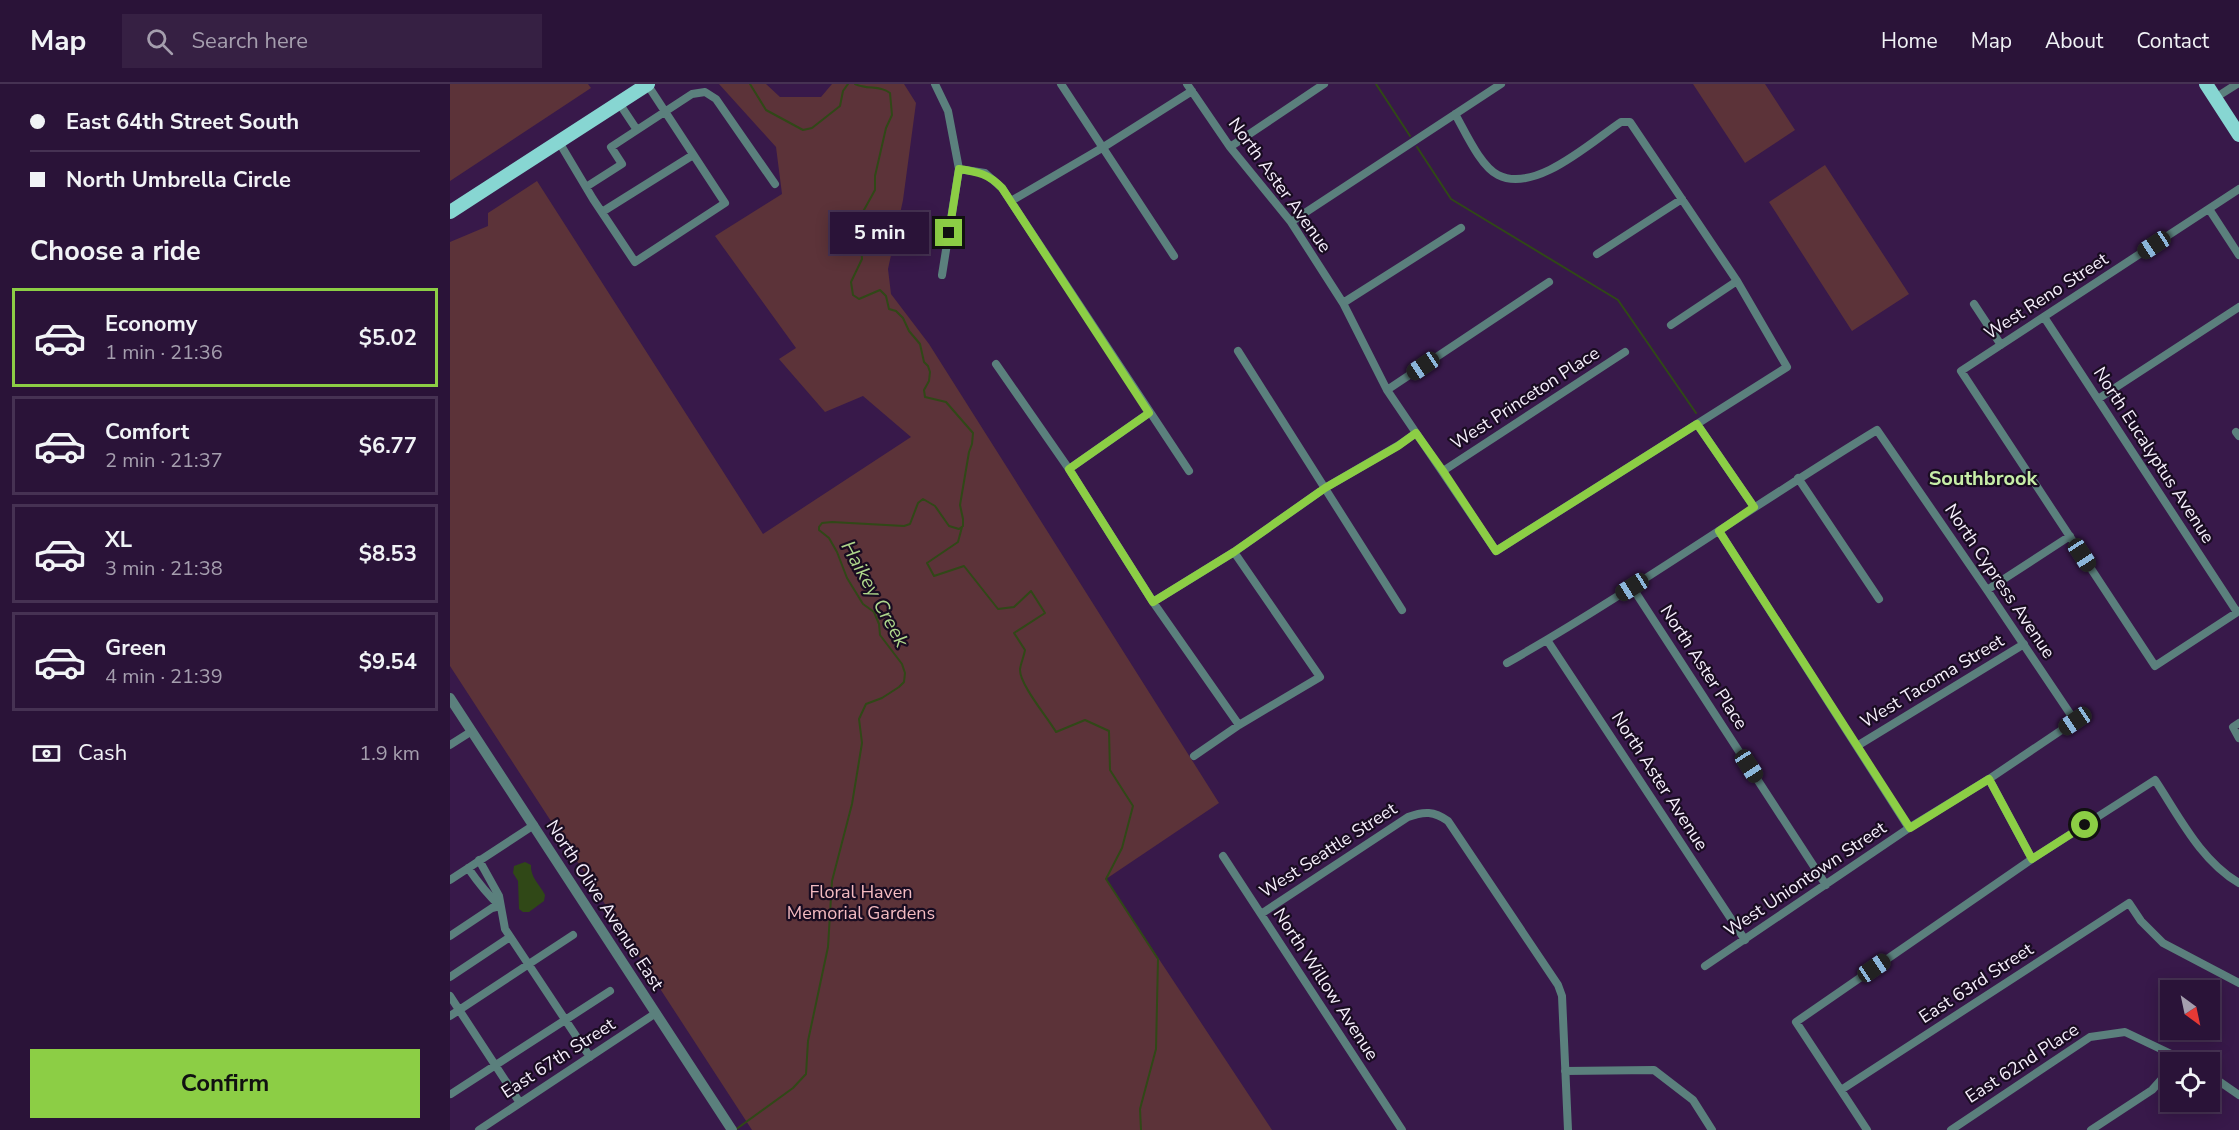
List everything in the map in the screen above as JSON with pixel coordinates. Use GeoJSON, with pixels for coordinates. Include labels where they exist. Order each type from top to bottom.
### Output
{"type":"FeatureCollection","features":[{"type":"Feature","properties":{"kind":"main road"},"geometry":{"type":"LineString","coordinates":[[450,212],[647,84]]}},
{"type":"Feature","properties":{"kind":"main road"},"geometry":{"type":"LineString","coordinates":[[2206,84],[2239,135]]}},
{"type":"Feature","properties":{"kind":"street"},"geometry":{"type":"LineString","coordinates":[[559,141],[635,262],[725,203],[647,84]]}},
{"type":"Feature","properties":{"kind":"street"},"geometry":{"type":"LineString","coordinates":[[935,84],[948,111],[959,169],[942,275]]}},
{"type":"Feature","properties":{"kind":"street"},"geometry":{"type":"LineString","coordinates":[[1061,84],[1174,256]]}},
{"type":"Feature","properties":{"kind":"street"},"geometry":{"type":"LineString","coordinates":[[1230,147],[1324,84]]}},
{"type":"Feature","properties":{"kind":"street"},"geometry":{"type":"LineString","coordinates":[[1291,222],[1501,84]]}},
{"type":"Feature","properties":{"kind":"street"},"geometry":{"type":"LineString","coordinates":[[2215,98],[2237,84]]}},
{"type":"Feature","properties":{"kind":"street"},"geometry":{"type":"LineString","coordinates":[[1011,201],[1102,148],[1190,87]]}},
{"type":"Feature","properties":{"kind":"street","name":"North Aster Avenue"},"geometry":{"type":"LineString","coordinates":[[1190,87],[1230,147],[1291,222],[1343,303],[1387,390],[1496,551],[1697,424]]}},
{"type":"Feature","properties":{"kind":"street"},"geometry":{"type":"LineString","coordinates":[[586,187],[622,164],[611,147],[692,94],[705,92],[716,99],[775,184]]}},
{"type":"Feature","properties":{"kind":"street"},"geometry":{"type":"LineString","coordinates":[[619,103],[637,130]]}},
{"type":"Feature","properties":{"kind":"street"},"geometry":{"type":"LineString","coordinates":[[1455,114],[1481,158],[1497,175],[1514,179],[1531,179],[1550,171],[1621,122],[1630,122],[1737,281],[1787,367],[1697,424],[1754,507]]}},
{"type":"Feature","properties":{"kind":"street"},"geometry":{"type":"LineString","coordinates":[[602,212],[693,154]]}},
{"type":"Feature","properties":{"kind":"street"},"geometry":{"type":"LineString","coordinates":[[959,169],[985,173],[1002,188],[1189,471]]}},
{"type":"Feature","properties":{"kind":"street","name":"West Reno Street"},"geometry":{"type":"LineString","coordinates":[[2070,536],[1961,371],[2239,189]]}},
{"type":"Feature","properties":{"kind":"street"},"geometry":{"type":"LineString","coordinates":[[1597,254],[1682,199]]}},
{"type":"Feature","properties":{"kind":"street"},"geometry":{"type":"LineString","coordinates":[[2209,209],[2239,255]]}},
{"type":"Feature","properties":{"kind":"street"},"geometry":{"type":"LineString","coordinates":[[1343,303],[1461,228]]}},
{"type":"Feature","properties":{"kind":"street"},"geometry":{"type":"LineString","coordinates":[[1671,325],[1737,281]]}},
{"type":"Feature","properties":{"kind":"street"},"geometry":{"type":"LineString","coordinates":[[1387,390],[1549,282]]}},
{"type":"Feature","properties":{"kind":"street"},"geometry":{"type":"LineString","coordinates":[[1974,304],[2001,345]]}},
{"type":"Feature","properties":{"kind":"street"},"geometry":{"type":"LineString","coordinates":[[2098,399],[2239,307]]}},
{"type":"Feature","properties":{"kind":"street","name":"North Eucalyptus Avenue"},"geometry":{"type":"LineString","coordinates":[[2044,316],[2238,611]]}},
{"type":"Feature","properties":{"kind":"street"},"geometry":{"type":"LineString","coordinates":[[1238,351],[1402,610]]}},
{"type":"Feature","properties":{"kind":"street","name":"West Princeton Place"},"geometry":{"type":"LineString","coordinates":[[1443,471],[1625,352]]}},
{"type":"Feature","properties":{"kind":"street"},"geometry":{"type":"LineString","coordinates":[[996,364],[1069,469],[1153,602],[1239,725]]}},
{"type":"Feature","properties":{"kind":"street"},"geometry":{"type":"LineString","coordinates":[[1069,469],[1149,413]]}},
{"type":"Feature","properties":{"kind":"street","name":"North Cypress Avenue"},"geometry":{"type":"LineString","coordinates":[[1798,478],[1876,430],[2075,721]]}},
{"type":"Feature","properties":{"kind":"street"},"geometry":{"type":"LineString","coordinates":[[1153,602],[1234,552],[1325,488],[1398,446],[1416,433]]}},
{"type":"Feature","properties":{"kind":"street"},"geometry":{"type":"LineString","coordinates":[[1507,663],[1632,587],[1798,478],[1879,599]]}},
{"type":"Feature","properties":{"kind":"street"},"geometry":{"type":"LineString","coordinates":[[1719,531],[1910,828]]}},
{"type":"Feature","properties":{"kind":"street"},"geometry":{"type":"LineString","coordinates":[[1987,590],[2070,536],[2155,666],[2238,611]]}},
{"type":"Feature","properties":{"kind":"street"},"geometry":{"type":"LineString","coordinates":[[1194,756],[1239,725],[1320,677],[1234,552]]}},
{"type":"Feature","properties":{"kind":"street","name":"North Aster Place"},"geometry":{"type":"LineString","coordinates":[[1632,587],[1826,885]]}},
{"type":"Feature","properties":{"kind":"street","name":"North Aster Avenue"},"geometry":{"type":"LineString","coordinates":[[1547,640],[1745,940]]}},
{"type":"Feature","properties":{"kind":"street","name":"West Tacoma Street"},"geometry":{"type":"LineString","coordinates":[[1857,746],[2024,644]]}},
{"type":"Feature","properties":{"kind":"street","name":"North Olive Avenue East"},"geometry":{"type":"LineString","coordinates":[[450,698],[731,1129]]}},
{"type":"Feature","properties":{"kind":"street","name":"West Uniontown Street"},"geometry":{"type":"LineString","coordinates":[[1705,966],[1910,828],[1989,779],[2075,721]]}},
{"type":"Feature","properties":{"kind":"street"},"geometry":{"type":"LineString","coordinates":[[2236,725],[2239,738]]}},
{"type":"Feature","properties":{"kind":"street"},"geometry":{"type":"LineString","coordinates":[[450,745],[472,731]]}},
{"type":"Feature","properties":{"kind":"street"},"geometry":{"type":"LineString","coordinates":[[1989,779],[2032,859]]}},
{"type":"Feature","properties":{"kind":"street"},"geometry":{"type":"LineString","coordinates":[[1867,1130],[1796,1022],[2032,859],[2155,780],[2204,853],[2218,868],[2239,883]]}},
{"type":"Feature","properties":{"kind":"street","name":"West Seattle Street"},"geometry":{"type":"LineString","coordinates":[[1261,914],[1408,817],[1426,812],[1434,813],[1448,821],[1558,985],[1562,996],[1565,1071]]}},
{"type":"Feature","properties":{"kind":"street"},"geometry":{"type":"LineString","coordinates":[[450,880],[534,825]]}},
{"type":"Feature","properties":{"kind":"street","name":"North Willow Avenue"},"geometry":{"type":"LineString","coordinates":[[1223,856],[1402,1130]]}},
{"type":"Feature","properties":{"kind":"street"},"geometry":{"type":"LineString","coordinates":[[479,860],[499,896],[501,918],[510,937],[583,1050],[590,1057]]}},
{"type":"Feature","properties":{"kind":"street"},"geometry":{"type":"LineString","coordinates":[[468,868],[477,882],[500,906]]}},
{"type":"Feature","properties":{"kind":"street","name":"East 63rd Street"},"geometry":{"type":"LineString","coordinates":[[1841,1090],[2128,903],[2141,921],[2163,943],[2239,983]]}},
{"type":"Feature","properties":{"kind":"street"},"geometry":{"type":"LineString","coordinates":[[450,936],[492,908],[500,906]]}},
{"type":"Feature","properties":{"kind":"street"},"geometry":{"type":"LineString","coordinates":[[450,1016],[573,935]]}},
{"type":"Feature","properties":{"kind":"street"},"geometry":{"type":"LineString","coordinates":[[450,976],[510,937]]}},
{"type":"Feature","properties":{"kind":"street"},"geometry":{"type":"LineString","coordinates":[[451,1094],[610,991]]}},
{"type":"Feature","properties":{"kind":"street"},"geometry":{"type":"LineString","coordinates":[[450,996],[520,1103]]}},
{"type":"Feature","properties":{"kind":"street","name":"East 67th Street"},"geometry":{"type":"LineString","coordinates":[[479,1130],[656,1013]]}},
{"type":"Feature","properties":{"kind":"street","name":"East 62nd Place"},"geometry":{"type":"LineString","coordinates":[[1951,1130],[2090,1037],[2126,1032],[2165,1052]]}},
{"type":"Feature","properties":{"kind":"street"},"geometry":{"type":"LineString","coordinates":[[1568,1130],[1565,1071],[1654,1070],[1693,1100],[1712,1130]]}},
{"type":"Feature","properties":{"kind":"street"},"geometry":{"type":"LineString","coordinates":[[2091,1130],[2152,1090],[2160,1081]]}},
{"type":"Feature","properties":{"kind":"street"},"geometry":{"type":"LineString","coordinates":[[2220,1082],[2239,1095]]}},
{"type":"Feature","properties":{"kind":"green space"},"geometry":{"type":"Polygon","coordinates":[[[450,84],[588,84],[591,88],[450,181],[450,84]]]}},
{"type":"Feature","properties":{"kind":"green space","name":"Floral Haven Memorial Gardens"},"geometry":{"type":"Polygon","coordinates":[[[719,84],[766,84],[780,97],[821,97],[832,84],[904,84],[916,103],[903,200],[888,269],[891,294],[929,344],[1219,803],[1106,879],[1272,1130],[752,1130],[450,666],[450,242],[488,226],[488,213],[537,181],[763,534],[911,437],[863,396],[825,412],[779,359],[796,348],[715,236],[782,194],[776,147],[719,84]]]}},
{"type":"Feature","properties":{"kind":"green space"},"geometry":{"type":"Polygon","coordinates":[[[1693,84],[1765,84],[1795,130],[1745,163],[1693,84]]]}},
{"type":"Feature","properties":{"kind":"green space"},"geometry":{"type":"Polygon","coordinates":[[[1825,165],[1909,294],[1852,331],[1769,202],[1825,165]]]}},
{"type":"Feature","properties":{"kind":"shaded area"},"geometry":{"type":"Polygon","coordinates":[[[525,862],[531,865],[534,877],[545,895],[544,901],[529,912],[519,909],[518,881],[513,873],[514,866],[525,862]]]}},
{"type":"Feature","properties":{"kind":"waterway","name":"Haikey Creek"},"geometry":{"type":"LineString","coordinates":[[750,84],[766,110],[803,130],[812,128],[840,106],[843,91],[848,84]]}},
{"type":"Feature","properties":{"kind":"waterway","name":"Haikey Creek"},"geometry":{"type":"LineString","coordinates":[[735,1130],[793,1088],[806,1074],[808,1041],[828,947],[832,881],[852,804],[862,743],[859,719],[866,704],[882,698],[904,682],[905,673],[902,664],[880,635],[879,624],[874,612],[863,604],[847,578],[837,552],[819,527],[822,523],[832,522],[904,526],[910,524],[918,503],[923,499],[935,506],[949,526],[959,529],[963,526],[960,505],[973,433],[946,402],[925,397],[924,390],[929,381],[930,372],[924,362],[920,344],[909,331],[903,318],[896,311],[889,309],[886,296],[880,290],[859,299],[853,295],[851,282],[862,259],[859,219],[875,190],[875,176],[886,128],[892,115],[890,93],[882,89],[855,84]]}},
{"type":"Feature","properties":{"kind":"waterway"},"geometry":{"type":"LineString","coordinates":[[1376,84],[1410,136]]}},
{"type":"Feature","properties":{"kind":"waterway"},"geometry":{"type":"LineString","coordinates":[[1417,147],[1451,199],[1618,300],[1696,413]]}},
{"type":"Feature","properties":{"kind":"waterway"},"geometry":{"type":"LineString","coordinates":[[962,527],[958,542],[927,563],[934,576],[964,566],[998,609],[1014,607],[1031,591],[1045,613],[1014,633],[1025,650],[1020,669],[1024,683],[1056,732],[1085,720],[1109,731],[1110,770],[1133,806],[1122,848],[1106,879],[1158,959],[1156,1049],[1140,1109],[1141,1130]]}},
{"type":"Feature","properties":{"kind":"district","name":"Southbrook"},"geometry":{"type":"Point","coordinates":[1983,478]}},
{"type":"Feature","properties":{"kind":"route"},"geometry":{"type":"LineString","coordinates":[[949,233],[959,169],[985,173],[993,178],[1011,201],[1149,413],[1069,469],[1153,602],[1234,552],[1325,488],[1398,446],[1416,433],[1496,551],[1697,424],[1754,507],[1719,531],[1910,828],[1989,779],[2032,859],[2085,825]]}}]}
